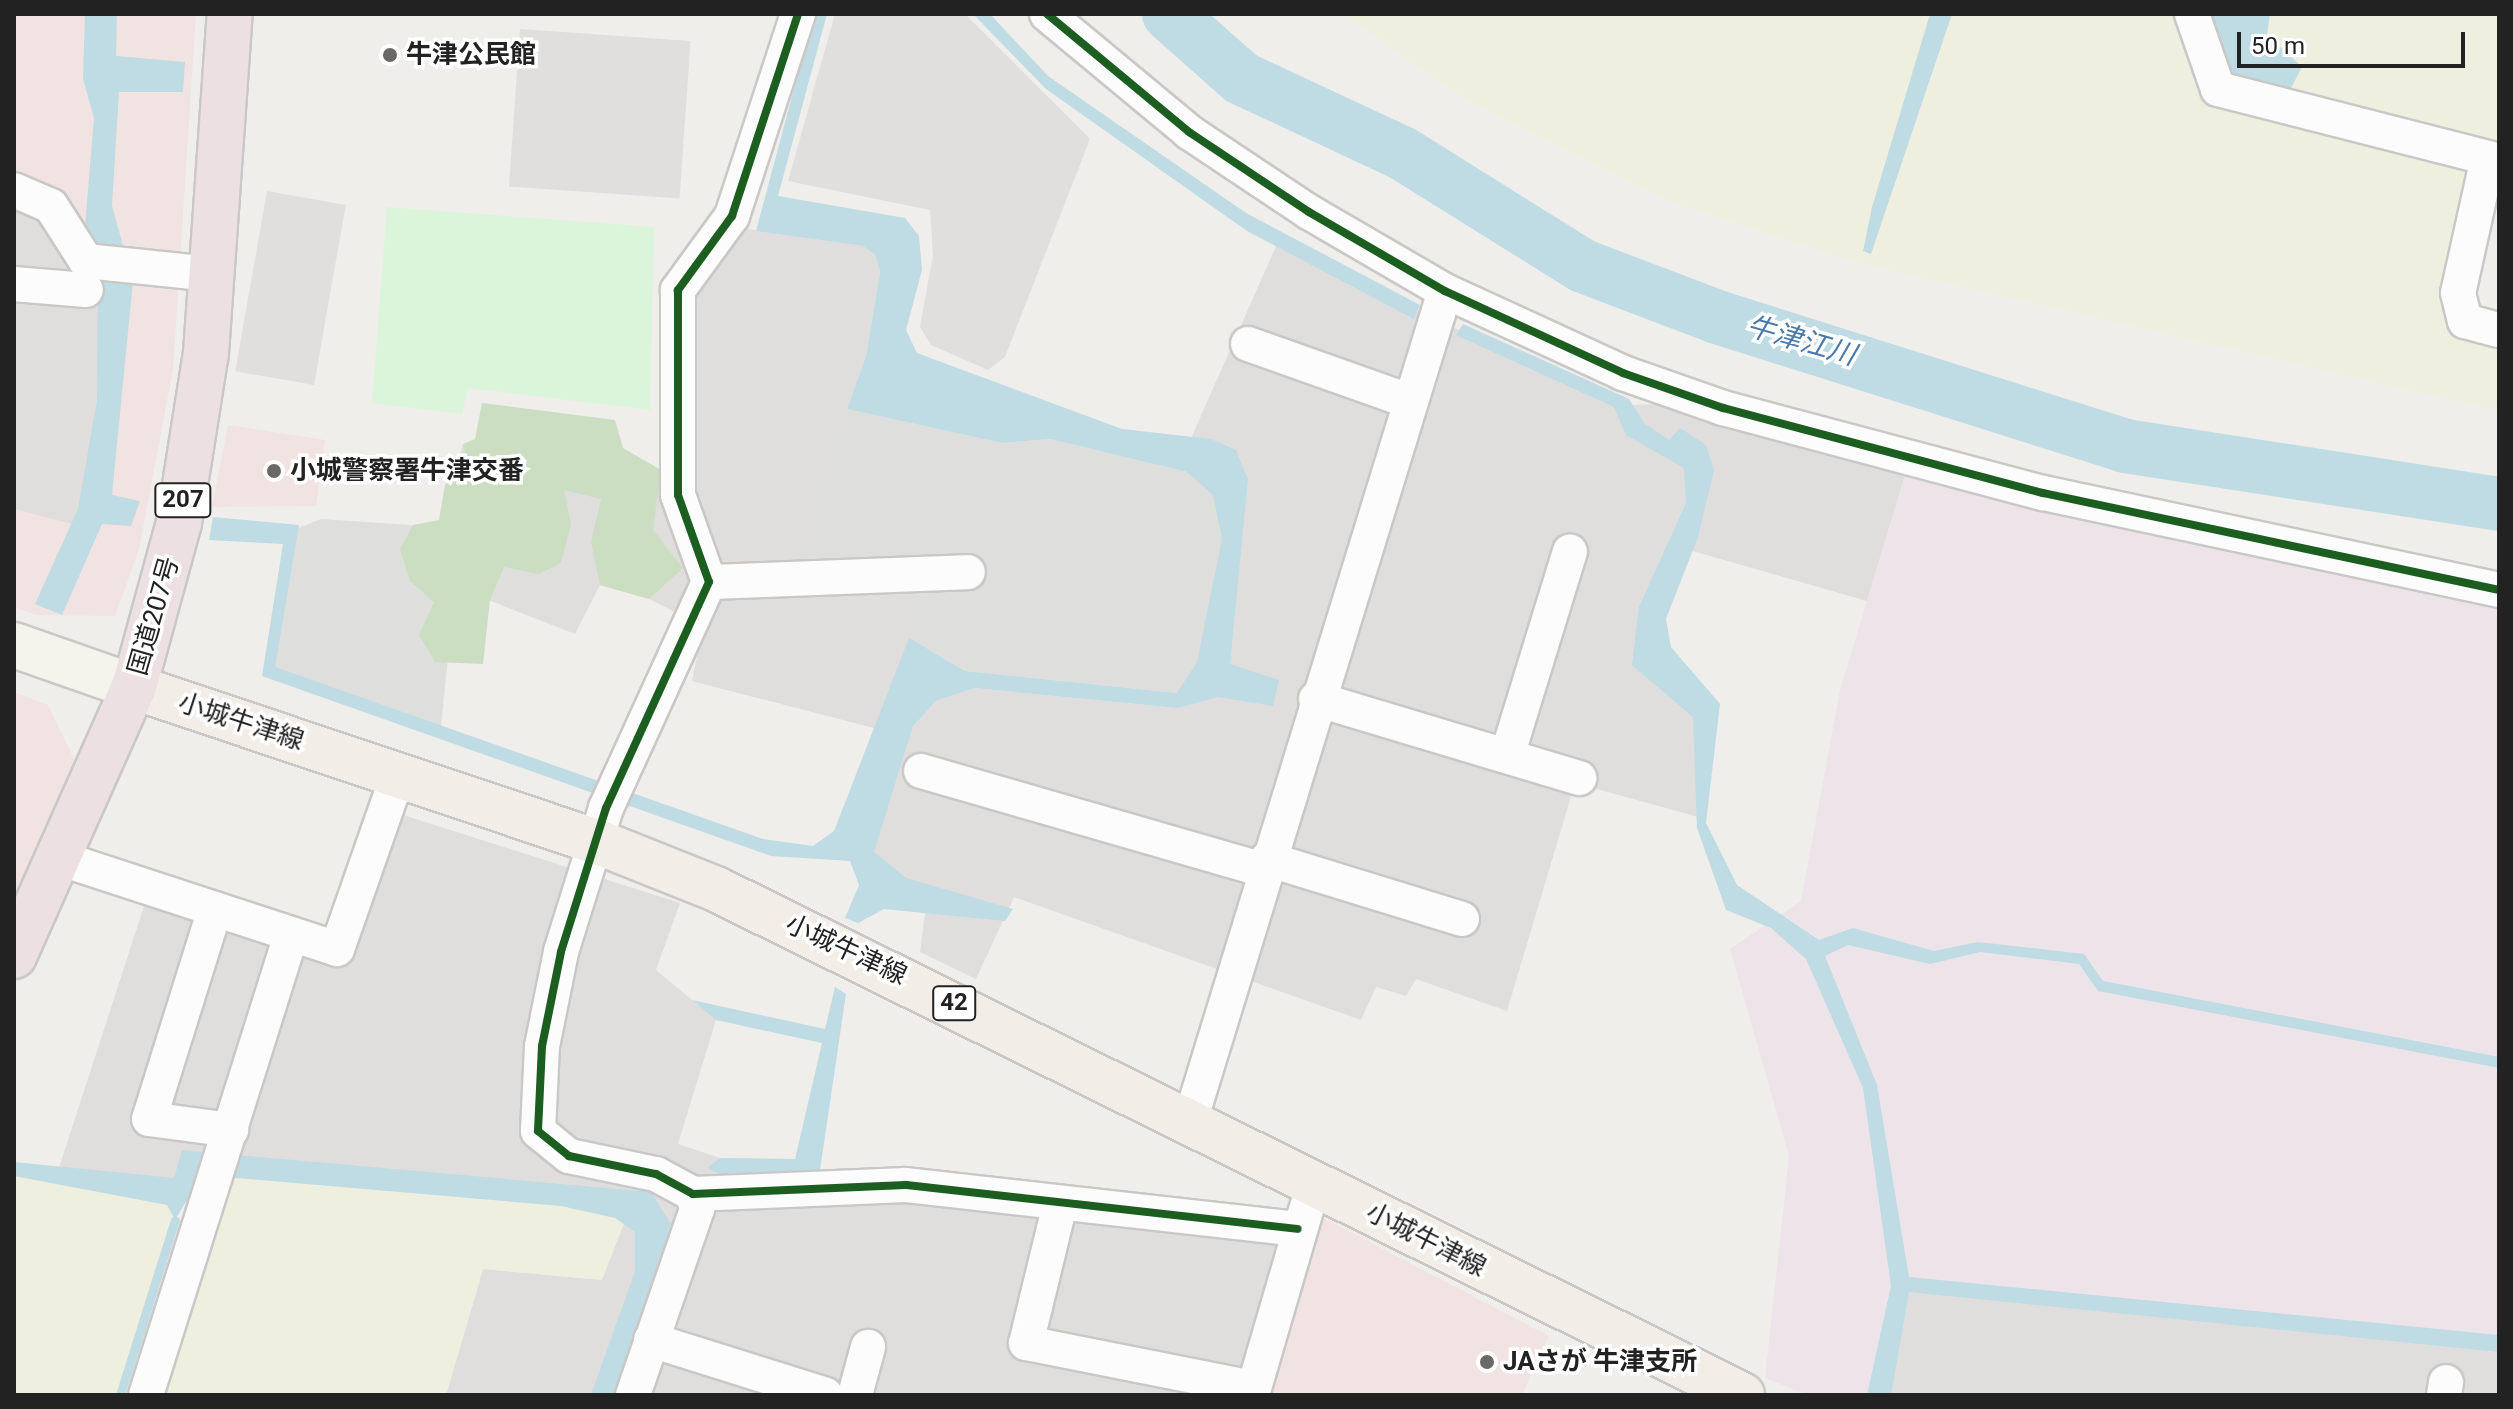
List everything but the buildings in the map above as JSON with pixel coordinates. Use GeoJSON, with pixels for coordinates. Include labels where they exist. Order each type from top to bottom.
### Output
{"type":"FeatureCollection","features":[{"type":"Feature","properties":{"kind":"highway","name":"国道207号"},"geometry":{"type":"LineString","coordinates":[[19,934],[62,859],[134,687],[179,523],[212,274],[230,14]]}},
{"type":"Feature","properties":{"kind":"main road"},"geometry":{"type":"LineString","coordinates":[[14,645],[134,687]]}},
{"type":"Feature","properties":{"kind":"main road","name":"小城牛津線"},"geometry":{"type":"LineString","coordinates":[[134,687],[398,775],[608,809],[861,956],[1742,1395]]}},
{"type":"Feature","properties":{"kind":"street"},"geometry":{"type":"LineString","coordinates":[[798,14],[732,216],[678,290],[678,495],[709,582],[608,809],[561,952],[542,1046],[538,1131],[569,1156],[656,1174],[693,1194],[906,1185],[1298,1229]]}},
{"type":"Feature","properties":{"kind":"street"},"geometry":{"type":"LineString","coordinates":[[1047,14],[1189,132],[1438,313],[1723,408],[2043,493],[2499,590]]}},
{"type":"Feature","properties":{"kind":"street"},"geometry":{"type":"LineString","coordinates":[[2192,14],[2218,89],[2488,158],[2458,293],[2465,321],[2499,330]]}},
{"type":"Feature","properties":{"kind":"street"},"geometry":{"type":"LineString","coordinates":[[14,190],[51,206],[86,275]]}},
{"type":"Feature","properties":{"kind":"street"},"geometry":{"type":"LineString","coordinates":[[14,284],[86,275],[133,265],[212,274]]}},
{"type":"Feature","properties":{"kind":"street"},"geometry":{"type":"LineString","coordinates":[[1190,1121],[1316,699],[1438,313]]}},
{"type":"Feature","properties":{"kind":"street"},"geometry":{"type":"LineString","coordinates":[[1248,344],[1409,401]]}},
{"type":"Feature","properties":{"kind":"street"},"geometry":{"type":"LineString","coordinates":[[1507,756],[1570,551]]}},
{"type":"Feature","properties":{"kind":"street"},"geometry":{"type":"LineString","coordinates":[[709,582],[968,572]]}},
{"type":"Feature","properties":{"kind":"street"},"geometry":{"type":"LineString","coordinates":[[1316,699],[1579,778]]}},
{"type":"Feature","properties":{"kind":"street"},"geometry":{"type":"LineString","coordinates":[[921,771],[1462,919]]}},
{"type":"Feature","properties":{"kind":"street"},"geometry":{"type":"LineString","coordinates":[[62,859],[337,949],[398,775]]}},
{"type":"Feature","properties":{"kind":"street"},"geometry":{"type":"LineString","coordinates":[[215,909],[149,1119],[229,1138]]}},
{"type":"Feature","properties":{"kind":"street"},"geometry":{"type":"LineString","coordinates":[[146,1395],[291,934]]}},
{"type":"Feature","properties":{"kind":"street"},"geometry":{"type":"LineString","coordinates":[[1060,1204],[1026,1343],[1253,1392],[1298,1229],[1317,1185]]}},
{"type":"Feature","properties":{"kind":"street"},"geometry":{"type":"LineString","coordinates":[[633,1395],[697,1209],[693,1194]]}},
{"type":"Feature","properties":{"kind":"street"},"geometry":{"type":"LineString","coordinates":[[651,1340],[826,1395]]}},
{"type":"Feature","properties":{"kind":"street"},"geometry":{"type":"LineString","coordinates":[[855,1395],[868,1347]]}},
{"type":"Feature","properties":{"kind":"shaded area"},"geometry":{"type":"Polygon","coordinates":[[[14,14],[196,14],[173,369],[139,549],[115,616],[36,615],[14,607],[14,509],[80,526],[114,275],[46,212],[14,197],[14,14]]]}},
{"type":"Feature","properties":{"kind":"shaded area"},"geometry":{"type":"Polygon","coordinates":[[[835,14],[965,14],[1090,139],[1005,357],[988,370],[931,345],[920,327],[933,255],[930,210],[788,181],[835,14]]]}},
{"type":"Feature","properties":{"kind":"shaded area"},"geometry":{"type":"Polygon","coordinates":[[[520,29],[691,41],[680,199],[509,187],[520,29]]]}},
{"type":"Feature","properties":{"kind":"shaded area"},"geometry":{"type":"Polygon","coordinates":[[[267,191],[346,205],[314,385],[235,371],[267,191]]]}},
{"type":"Feature","properties":{"kind":"shaded area"},"geometry":{"type":"Polygon","coordinates":[[[14,197],[114,275],[80,527],[14,509],[14,197]]]}},
{"type":"Feature","properties":{"kind":"shaded area"},"geometry":{"type":"Polygon","coordinates":[[[712,224],[863,246],[875,255],[880,272],[866,356],[847,409],[918,580],[936,701],[974,688],[1177,708],[1188,445],[1281,235],[1417,311],[1624,405],[1663,404],[1907,469],[1867,601],[1682,548],[1644,661],[1706,712],[1702,818],[1575,783],[1507,1011],[1416,979],[1406,996],[1376,987],[1361,1020],[1014,897],[976,979],[920,952],[927,899],[853,845],[889,732],[692,681],[703,626],[649,599],[600,585],[575,634],[455,587],[440,527],[463,444],[661,470],[662,288],[676,260],[712,224]]]}},
{"type":"Feature","properties":{"kind":"shaded area"},"geometry":{"type":"Polygon","coordinates":[[[847,409],[1002,443],[1050,439],[1187,472],[1213,495],[1222,539],[1197,662],[1177,693],[965,671],[909,638],[918,581],[799,585],[847,409]]]}},
{"type":"Feature","properties":{"kind":"shaded area"},"geometry":{"type":"Polygon","coordinates":[[[228,425],[325,440],[316,506],[212,507],[228,425]]]}},
{"type":"Feature","properties":{"kind":"shaded area"},"geometry":{"type":"Polygon","coordinates":[[[1907,469],[2499,599],[2499,1346],[1901,1286],[1877,1395],[1808,1395],[1765,1378],[1789,1156],[1730,949],[1801,901],[1840,690],[1907,469]]]}},
{"type":"Feature","properties":{"kind":"shaded area"},"geometry":{"type":"Polygon","coordinates":[[[321,519],[440,527],[455,587],[440,736],[267,672],[291,531],[321,519]]]}},
{"type":"Feature","properties":{"kind":"shaded area"},"geometry":{"type":"Polygon","coordinates":[[[14,692],[48,705],[74,759],[25,891],[14,892],[14,692]]]}},
{"type":"Feature","properties":{"kind":"shaded area"},"geometry":{"type":"Polygon","coordinates":[[[394,812],[680,903],[656,970],[716,1020],[678,1144],[720,1158],[795,1160],[831,1206],[910,1195],[1311,1242],[1266,1395],[446,1395],[483,1269],[602,1280],[56,1177],[147,897],[346,959],[394,812]]]}},
{"type":"Feature","properties":{"kind":"shaded area"},"geometry":{"type":"Polygon","coordinates":[[[1318,1215],[1549,1336],[1522,1395],[1266,1395],[1318,1215]]]}},
{"type":"Feature","properties":{"kind":"shaded area"},"geometry":{"type":"Polygon","coordinates":[[[1900,1286],[2499,1346],[2499,1395],[1877,1395],[1900,1286]]]}},
{"type":"Feature","properties":{"kind":"green space"},"geometry":{"type":"Polygon","coordinates":[[[1342,14],[2499,14],[2499,134],[2458,293],[2499,330],[2499,411],[1854,262],[1671,202],[1468,101],[1342,14]]]}},
{"type":"Feature","properties":{"kind":"green space"},"geometry":{"type":"Polygon","coordinates":[[[387,207],[654,227],[650,410],[468,388],[462,414],[372,403],[387,207]]]}},
{"type":"Feature","properties":{"kind":"green space"},"geometry":{"type":"Polygon","coordinates":[[[482,403],[615,420],[623,448],[661,470],[653,530],[683,568],[649,599],[600,585],[591,542],[601,499],[564,490],[571,524],[561,563],[539,574],[504,567],[490,600],[483,664],[435,662],[419,635],[434,602],[410,581],[400,549],[413,525],[439,520],[445,485],[467,461],[463,444],[475,439],[482,403]]]}},
{"type":"Feature","properties":{"kind":"green space"},"geometry":{"type":"Polygon","coordinates":[[[14,1170],[176,1197],[120,1395],[14,1395],[14,1170]]]}},
{"type":"Feature","properties":{"kind":"green space"},"geometry":{"type":"Polygon","coordinates":[[[234,1171],[632,1203],[602,1280],[483,1269],[446,1395],[163,1395],[234,1171]]]}},
{"type":"Feature","properties":{"kind":"water"},"geometry":{"type":"Polygon","coordinates":[[[85,14],[117,14],[116,56],[185,62],[183,92],[119,92],[112,206],[133,281],[112,495],[140,501],[131,526],[102,524],[62,615],[35,604],[78,509],[97,400],[98,266],[85,226],[94,118],[83,79],[85,14]]]}},
{"type":"Feature","properties":{"kind":"water"},"geometry":{"type":"Polygon","coordinates":[[[814,14],[827,14],[778,196],[905,218],[919,236],[922,270],[906,330],[917,353],[1122,429],[1211,439],[1236,450],[1248,479],[1230,664],[1279,680],[1273,706],[1218,697],[1177,708],[974,688],[936,701],[913,726],[874,852],[906,878],[1013,909],[1005,921],[884,909],[858,923],[845,918],[859,885],[850,861],[771,856],[262,676],[283,544],[209,540],[213,517],[299,525],[275,667],[763,839],[813,846],[834,831],[909,638],[965,671],[1177,693],[1197,662],[1222,539],[1213,495],[1187,472],[1050,439],[1002,443],[847,409],[866,356],[880,272],[875,255],[863,246],[756,231],[814,14]]]}},
{"type":"Feature","properties":{"kind":"water"},"geometry":{"type":"Polygon","coordinates":[[[973,14],[990,14],[1048,76],[1246,213],[1420,305],[1414,319],[1247,231],[1046,89],[973,14]]]}},
{"type":"Feature","properties":{"kind":"water"},"geometry":{"type":"Polygon","coordinates":[[[1930,14],[1952,14],[1871,254],[1863,251],[1872,207],[1930,14]]]}},
{"type":"Feature","properties":{"kind":"water"},"geometry":{"type":"Polygon","coordinates":[[[2207,14],[2270,14],[2267,35],[2302,67],[2289,92],[2226,71],[2207,14]]]}},
{"type":"Feature","properties":{"kind":"water"},"geometry":{"type":"Polygon","coordinates":[[[1463,324],[1629,399],[1644,423],[1669,440],[1680,428],[1706,445],[1714,470],[1698,537],[1666,619],[1671,647],[1720,704],[1706,823],[1737,885],[1819,940],[1853,928],[1934,951],[1978,942],[2084,954],[2103,981],[2499,1057],[2499,1068],[2098,991],[2079,964],[1980,952],[1930,964],[1848,945],[1825,956],[1877,1085],[1909,1277],[2499,1335],[2499,1352],[1909,1292],[1891,1395],[1867,1395],[1891,1286],[1863,1088],[1806,959],[1771,928],[1726,910],[1697,828],[1693,717],[1632,665],[1639,607],[1686,503],[1684,468],[1626,435],[1614,407],[1456,335],[1463,324]]]}},
{"type":"Feature","properties":{"kind":"water"},"geometry":{"type":"Polygon","coordinates":[[[835,987],[846,994],[819,1177],[730,1178],[707,1168],[720,1158],[795,1159],[822,1043],[716,1020],[692,1000],[825,1029],[835,987]]]}},
{"type":"Feature","properties":{"kind":"water"},"geometry":{"type":"Polygon","coordinates":[[[182,1150],[651,1192],[671,1224],[614,1395],[591,1395],[635,1271],[635,1232],[615,1218],[561,1206],[202,1175],[175,1220],[167,1205],[14,1176],[14,1162],[174,1178],[182,1150]]]}},
{"type":"Feature","properties":{"kind":"waterway","name":"牛津江川"},"geometry":{"type":"LineString","coordinates":[[1169,14],[1241,78],[1402,153],[1583,266],[1717,317],[2125,446],[2499,504]]}},
{"type":"Feature","properties":{"kind":"waterway"},"geometry":{"type":"LineString","coordinates":[[120,1395],[175,1220]]}},
{"type":"Feature","properties":{"kind":"cycle path"},"geometry":{"type":"LineString","coordinates":[[798,14],[732,216],[678,290],[678,495],[709,582],[606,808],[561,952],[542,1046],[538,1131],[569,1156],[656,1174],[693,1194],[906,1185],[1298,1229]]}},
{"type":"Feature","properties":{"kind":"cycle path"},"geometry":{"type":"LineString","coordinates":[[1047,14],[1189,132],[1309,212],[1445,291],[1623,373],[1723,408],[2043,493],[2499,590]]}},
{"type":"Feature","properties":{"kind":"place","name":"牛津公民館"},"geometry":{"type":"Point","coordinates":[390,55]}},
{"type":"Feature","properties":{"kind":"place","name":"小城警察署牛津交番"},"geometry":{"type":"Point","coordinates":[274,471]}},
{"type":"Feature","properties":{"kind":"place","name":"JAさが 牛津支所"},"geometry":{"type":"Point","coordinates":[1487,1362]}}]}
